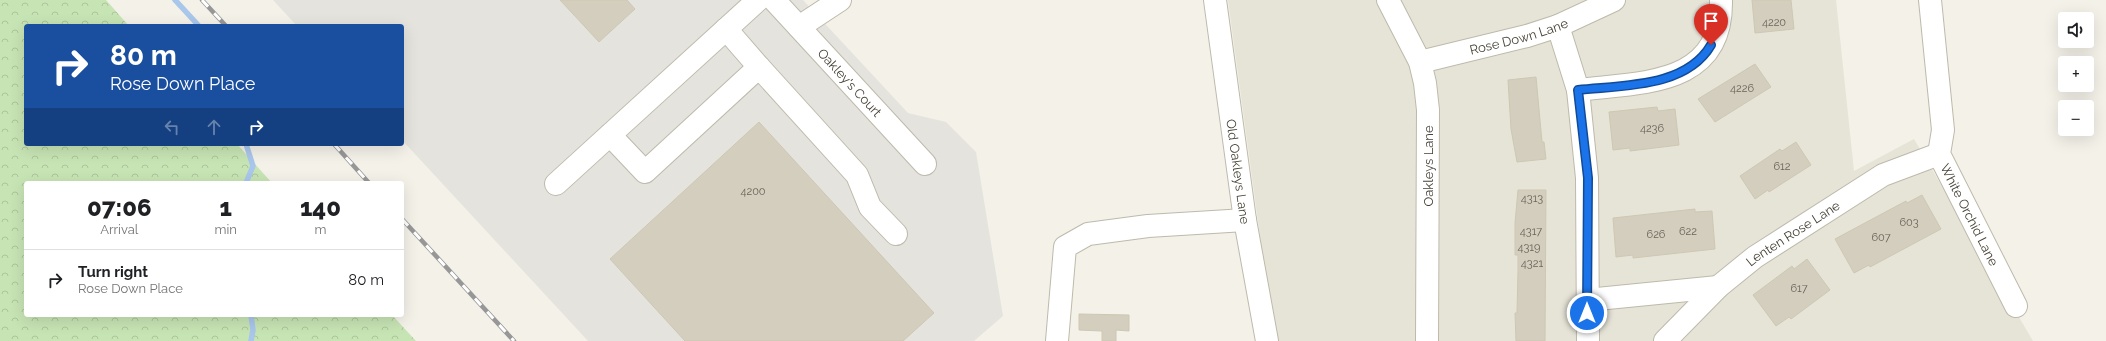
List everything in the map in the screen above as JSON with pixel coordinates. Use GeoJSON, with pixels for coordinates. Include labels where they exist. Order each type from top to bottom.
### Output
{"type":"FeatureCollection","features":[{"type":"Feature","properties":{"kind":"street"},"geometry":{"type":"LineString","coordinates":[[556,184],[758,0]]}},
{"type":"Feature","properties":{"kind":"street","name":"Oakley's Court"},"geometry":{"type":"LineString","coordinates":[[774,0],[926,164]]}},
{"type":"Feature","properties":{"kind":"street"},"geometry":{"type":"LineString","coordinates":[[799,27],[840,0]]}},
{"type":"Feature","properties":{"kind":"street","name":"Old Oakleys Lane"},"geometry":{"type":"LineString","coordinates":[[1215,0],[1245,220],[1267,341]]}},
{"type":"Feature","properties":{"kind":"street","name":"Oakleys Lane"},"geometry":{"type":"LineString","coordinates":[[1388,0],[1420,62],[1425,83],[1428,110],[1427,341]]}},
{"type":"Feature","properties":{"kind":"street","name":"Rose Down Lane"},"geometry":{"type":"LineString","coordinates":[[1420,62],[1527,36],[1558,26],[1614,0]]}},
{"type":"Feature","properties":{"kind":"street"},"geometry":{"type":"LineString","coordinates":[[1578,90],[1671,77],[1694,65],[1707,52],[1715,38],[1720,24],[1721,0]]}},
{"type":"Feature","properties":{"kind":"street","name":"White Orchid Lane"},"geometry":{"type":"LineString","coordinates":[[1930,0],[1944,130],[1939,154],[2016,306]]}},
{"type":"Feature","properties":{"kind":"street"},"geometry":{"type":"LineString","coordinates":[[1558,26],[1578,90],[1588,178],[1588,341]]}},
{"type":"Feature","properties":{"kind":"street"},"geometry":{"type":"LineString","coordinates":[[726,29],[857,175],[870,207],[896,234]]}},
{"type":"Feature","properties":{"kind":"street"},"geometry":{"type":"LineString","coordinates":[[610,135],[645,172],[759,67]]}},
{"type":"Feature","properties":{"kind":"street","name":"Lenten Rose Lane"},"geometry":{"type":"LineString","coordinates":[[1665,341],[1718,287],[1755,257],[1883,175],[1939,154]]}},
{"type":"Feature","properties":{"kind":"street"},"geometry":{"type":"LineString","coordinates":[[1057,341],[1065,247],[1088,234],[1148,226],[1245,220]]}},
{"type":"Feature","properties":{"kind":"street"},"geometry":{"type":"LineString","coordinates":[[1587,300],[1718,287]]}},
{"type":"Feature","properties":{"kind":"shaded area"},"geometry":{"type":"Polygon","coordinates":[[[273,0],[803,0],[908,113],[946,122],[976,152],[1003,316],[974,341],[588,341],[404,142],[404,24],[295,24],[273,0]]]}},
{"type":"Feature","properties":{"kind":"shaded area"},"geometry":{"type":"Polygon","coordinates":[[[1228,0],[1836,0],[1854,171],[1914,139],[2033,341],[1276,341],[1272,325],[1228,0]]]}},
{"type":"Feature","properties":{"kind":"green space"},"geometry":{"type":"Polygon","coordinates":[[[0,0],[106,0],[127,24],[24,24],[24,146],[239,146],[270,181],[24,181],[24,317],[394,317],[416,341],[0,341],[0,0]]]}},
{"type":"Feature","properties":{"kind":"building"},"geometry":{"type":"Polygon","coordinates":[[[560,0],[627,0],[635,9],[599,42],[560,0]]]}},
{"type":"Feature","properties":{"kind":"building"},"geometry":{"type":"Polygon","coordinates":[[[1752,0],[1791,0],[1794,29],[1755,33],[1752,0]]]}},
{"type":"Feature","properties":{"kind":"building"},"geometry":{"type":"Polygon","coordinates":[[[1755,64],[1771,87],[1715,122],[1698,99],[1755,64]]]}},
{"type":"Feature","properties":{"kind":"building"},"geometry":{"type":"Polygon","coordinates":[[[1536,77],[1542,142],[1544,142],[1546,159],[1517,162],[1511,129],[1508,80],[1536,77]]]}},
{"type":"Feature","properties":{"kind":"building"},"geometry":{"type":"Polygon","coordinates":[[[1657,107],[1658,111],[1675,109],[1679,145],[1630,151],[1630,148],[1613,150],[1609,112],[1657,107]]]}},
{"type":"Feature","properties":{"kind":"building"},"geometry":{"type":"Polygon","coordinates":[[[759,122],[934,313],[903,341],[685,341],[610,259],[759,122]]]}},
{"type":"Feature","properties":{"kind":"building"},"geometry":{"type":"Polygon","coordinates":[[[1796,142],[1811,165],[1769,192],[1768,190],[1755,199],[1740,176],[1780,149],[1782,151],[1796,142]]]}},
{"type":"Feature","properties":{"kind":"building"},"geometry":{"type":"Polygon","coordinates":[[[1518,190],[1546,190],[1545,341],[1516,341],[1515,313],[1517,313],[1518,255],[1515,255],[1515,223],[1518,190]]]}},
{"type":"Feature","properties":{"kind":"building"},"geometry":{"type":"Polygon","coordinates":[[[1922,195],[1941,229],[1870,267],[1869,265],[1854,273],[1835,239],[1906,201],[1907,203],[1922,195]]]}},
{"type":"Feature","properties":{"kind":"building"},"geometry":{"type":"Polygon","coordinates":[[[1695,209],[1695,212],[1712,211],[1715,249],[1633,258],[1633,255],[1616,257],[1613,218],[1695,209]]]}},
{"type":"Feature","properties":{"kind":"building"},"geometry":{"type":"Polygon","coordinates":[[[1807,259],[1830,290],[1791,319],[1789,317],[1776,326],[1753,295],[1792,266],[1794,269],[1807,259]]]}},
{"type":"Feature","properties":{"kind":"building"},"geometry":{"type":"Polygon","coordinates":[[[1079,314],[1129,315],[1129,331],[1116,330],[1116,341],[1102,341],[1102,331],[1079,330],[1079,314]]]}},
{"type":"Feature","properties":{"kind":"waterway"},"geometry":{"type":"LineString","coordinates":[[175,0],[197,24]]}},
{"type":"Feature","properties":{"kind":"waterway"},"geometry":{"type":"LineString","coordinates":[[247,146],[253,166],[247,181]]}},
{"type":"Feature","properties":{"kind":"waterway"},"geometry":{"type":"LineString","coordinates":[[251,317],[253,330],[251,341]]}},
{"type":"Feature","properties":{"kind":"railway"},"geometry":{"type":"LineString","coordinates":[[202,0],[224,24]]}},
{"type":"Feature","properties":{"kind":"railway"},"geometry":{"type":"LineString","coordinates":[[336,146],[367,181]]}},
{"type":"Feature","properties":{"kind":"railway"},"geometry":{"type":"LineString","coordinates":[[404,221],[514,341]]}},
{"type":"Feature","properties":{"kind":"route"},"geometry":{"type":"LineString","coordinates":[[1587,313],[1588,178],[1578,90],[1671,77],[1694,65],[1707,52],[1711,45]]}}]}
